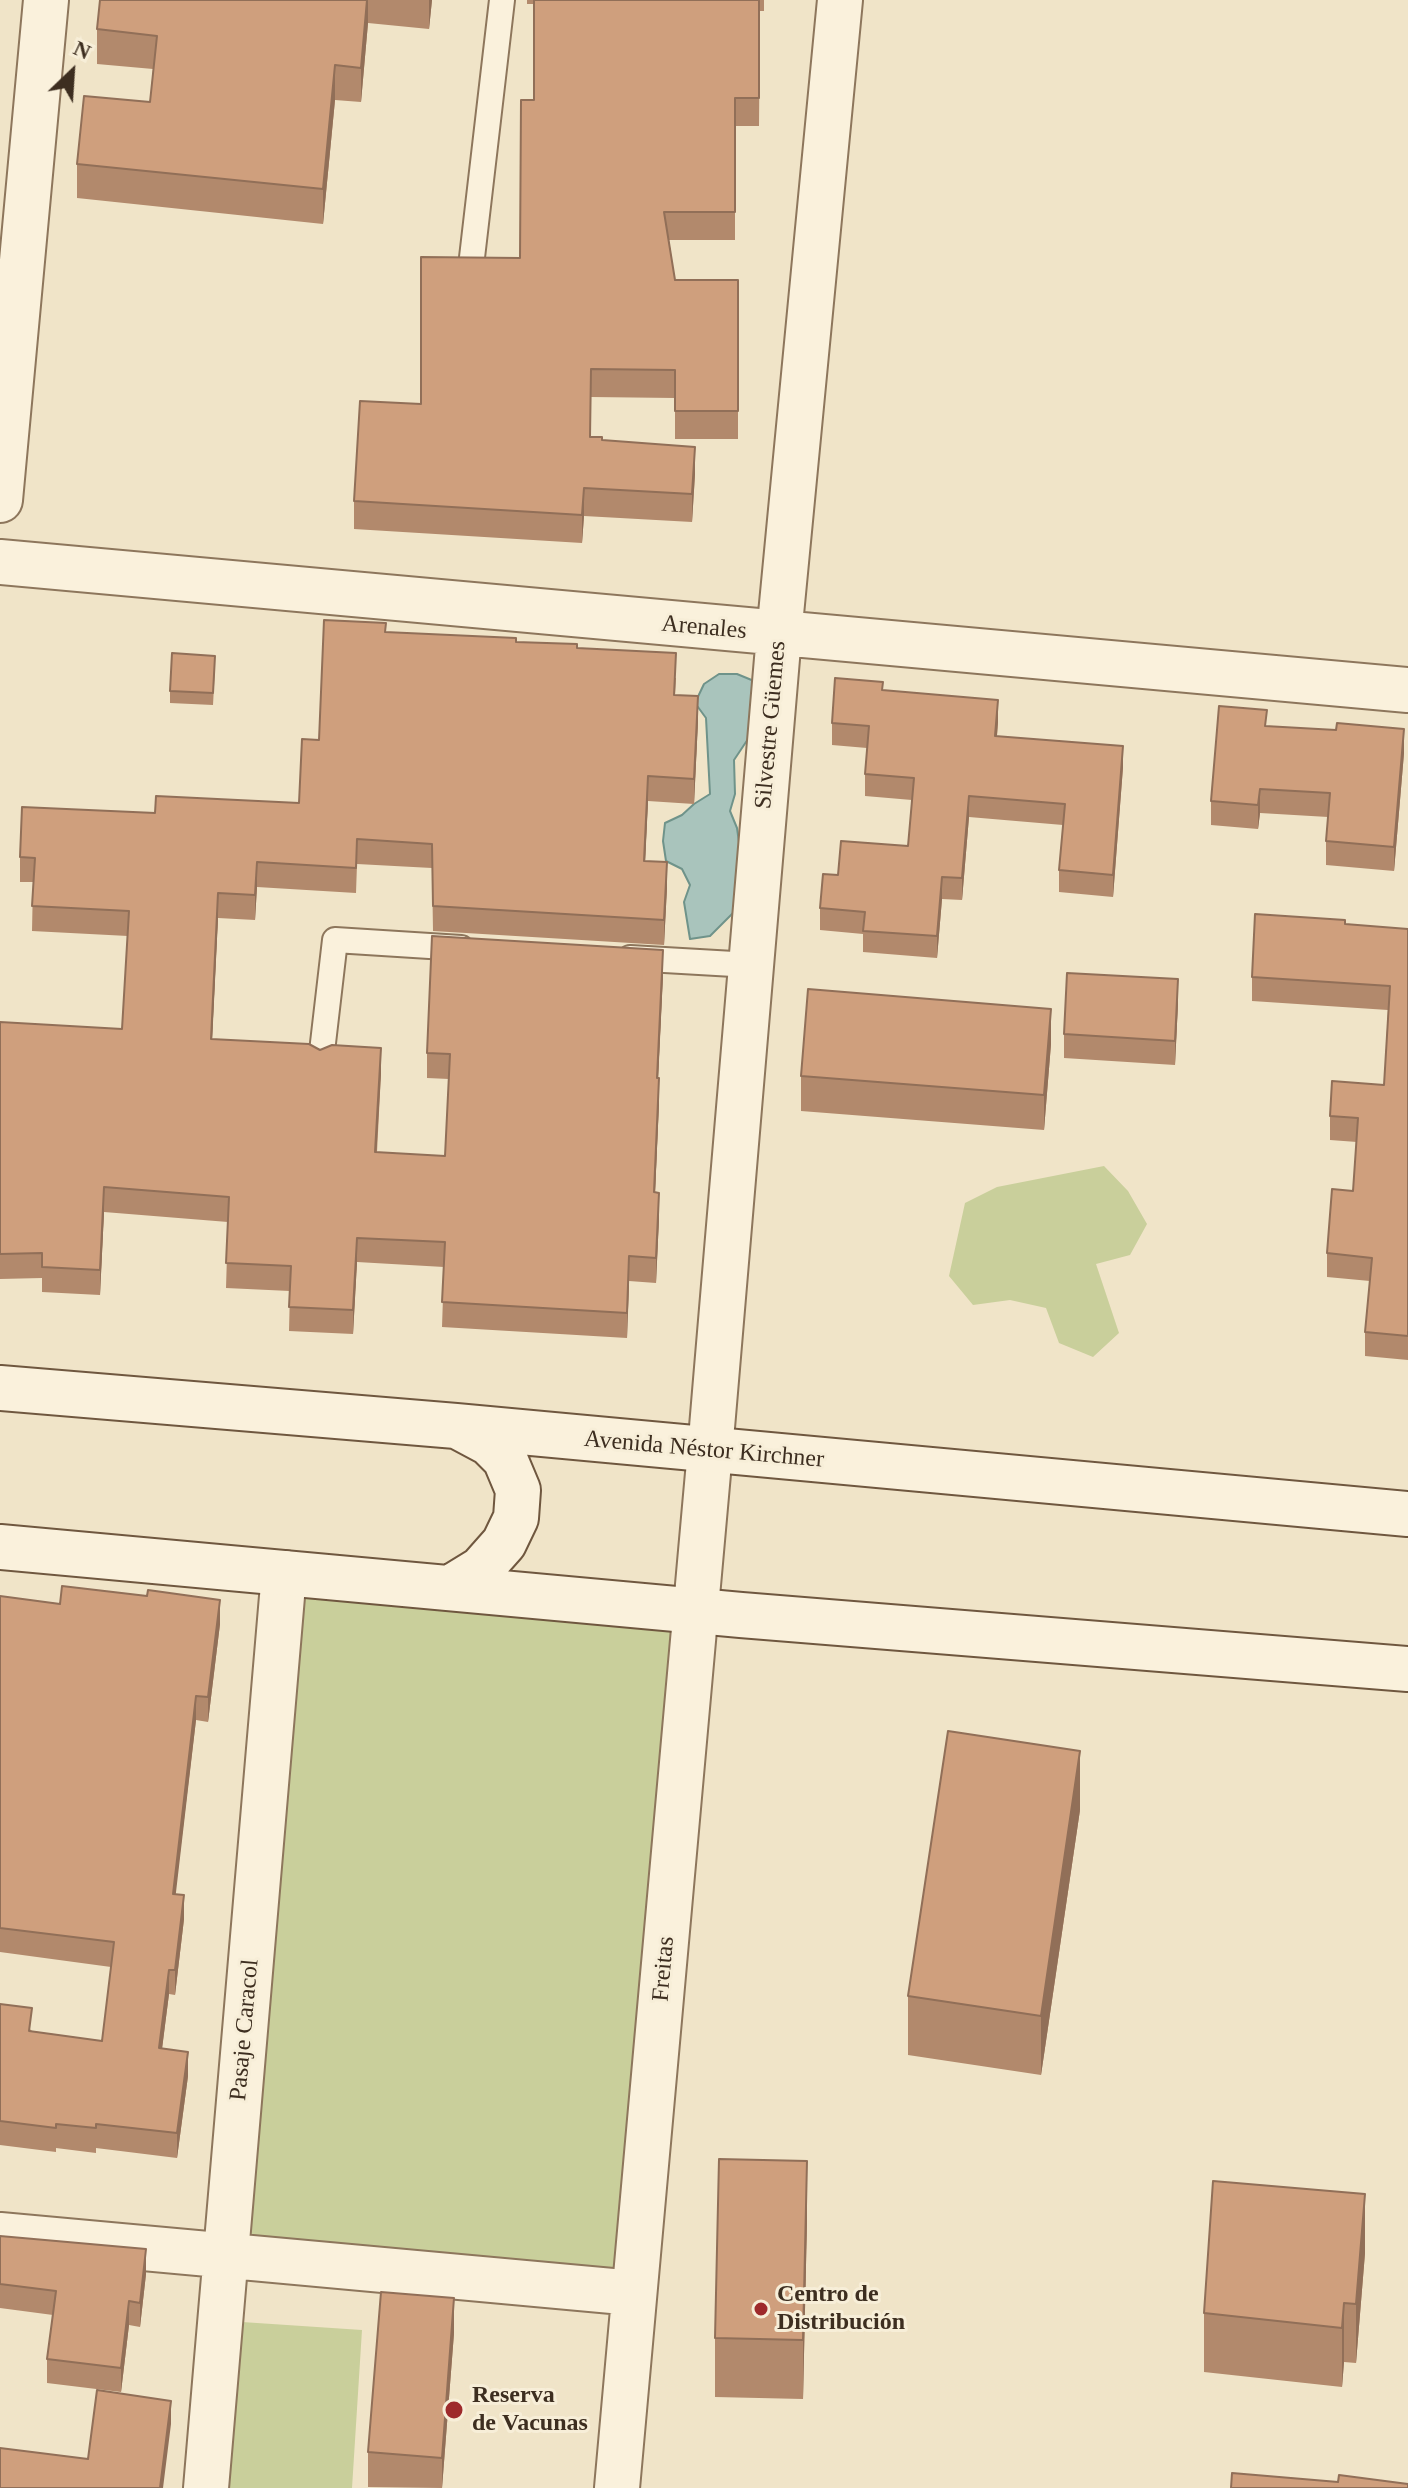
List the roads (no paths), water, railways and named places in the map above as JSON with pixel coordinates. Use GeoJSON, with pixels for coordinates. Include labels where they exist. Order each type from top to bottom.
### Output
{"type":"FeatureCollection","features":[{"type":"Feature","properties":{"kind":"street"},"geometry":{"type":"LineString","coordinates":[[0,500],[16,156],[46,0]]}},
{"type":"Feature","properties":{"kind":"street","name":"Silvestre Güemes"},"geometry":{"type":"LineString","coordinates":[[710,1451],[779,635],[840,0]]}},
{"type":"Feature","properties":{"kind":"street","name":"Arenales"},"geometry":{"type":"LineString","coordinates":[[0,562],[1408,690]]}},
{"type":"Feature","properties":{"kind":"street","name":"Avenida Néstor Kirchner"},"geometry":{"type":"LineString","coordinates":[[0,1388],[456,1426],[1408,1514]]}},
{"type":"Feature","properties":{"kind":"street"},"geometry":{"type":"LineString","coordinates":[[450,1588],[481,1569],[504,1543],[516,1518],[518,1490],[505,1459],[489,1443],[456,1426]]}},
{"type":"Feature","properties":{"kind":"street","name":"Freitas"},"geometry":{"type":"LineString","coordinates":[[617,2488],[710,1451]]}},
{"type":"Feature","properties":{"kind":"street"},"geometry":{"type":"LineString","coordinates":[[0,1547],[695,1611],[1408,1669]]}},
{"type":"Feature","properties":{"kind":"street","name":"Pasaje Caracol"},"geometry":{"type":"LineString","coordinates":[[206,2488],[284,1573]]}},
{"type":"Feature","properties":{"kind":"street"},"geometry":{"type":"LineString","coordinates":[[0,2235],[634,2293]]}},
{"type":"Feature","properties":{"kind":"lane"},"geometry":{"type":"LineString","coordinates":[[471,266],[502,0]]}},
{"type":"Feature","properties":{"kind":"lane"},"geometry":{"type":"LineString","coordinates":[[321,1060],[335,940],[489,949]]}},
{"type":"Feature","properties":{"kind":"lane"},"geometry":{"type":"LineString","coordinates":[[612,957],[751,965]]}},
{"type":"Feature","properties":{"kind":"water"},"geometry":{"type":"Polygon","coordinates":[[[719,674],[737,674],[754,681],[754,730],[734,760],[735,794],[730,811],[737,828],[747,899],[710,936],[690,939],[684,902],[690,885],[682,869],[666,861],[663,841],[665,823],[682,815],[710,794],[706,718],[695,703],[704,684],[719,674]]]}},
{"type":"Feature","properties":{"kind":"place","name":"Centro de Distribución"},"geometry":{"type":"Point","coordinates":[761,2309]}},
{"type":"Feature","properties":{"kind":"place","name":"Reserva de Vacunas"},"geometry":{"type":"Point","coordinates":[454,2410]}}]}
